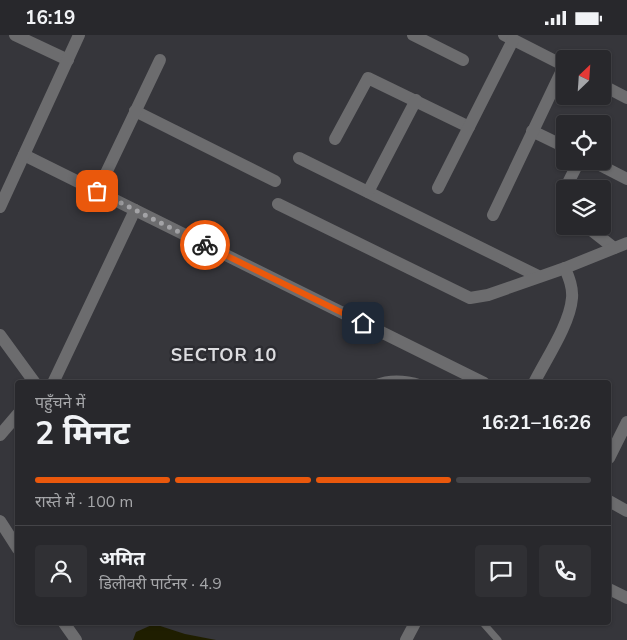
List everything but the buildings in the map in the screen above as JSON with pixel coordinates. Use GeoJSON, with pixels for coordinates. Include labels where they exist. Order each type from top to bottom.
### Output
{"type":"FeatureCollection","features":[{"type":"Feature","properties":{"kind":"street"},"geometry":{"type":"LineString","coordinates":[[15,35],[68,60]]}},
{"type":"Feature","properties":{"kind":"street"},"geometry":{"type":"LineString","coordinates":[[1,201],[79,35]]}},
{"type":"Feature","properties":{"kind":"street"},"geometry":{"type":"LineString","coordinates":[[420,37],[463,60]]}},
{"type":"Feature","properties":{"kind":"street"},"geometry":{"type":"LineString","coordinates":[[438,188],[469,127],[508,37],[556,61]]}},
{"type":"Feature","properties":{"kind":"street"},"geometry":{"type":"LineString","coordinates":[[97,191],[160,60]]}},
{"type":"Feature","properties":{"kind":"street"},"geometry":{"type":"LineString","coordinates":[[335,139],[368,78],[469,127]]}},
{"type":"Feature","properties":{"kind":"street"},"geometry":{"type":"LineString","coordinates":[[493,215],[556,84]]}},
{"type":"Feature","properties":{"kind":"street"},"geometry":{"type":"LineString","coordinates":[[611,90],[627,98]]}},
{"type":"Feature","properties":{"kind":"street"},"geometry":{"type":"LineString","coordinates":[[368,192],[416,100]]}},
{"type":"Feature","properties":{"kind":"street"},"geometry":{"type":"LineString","coordinates":[[135,111],[275,181]]}},
{"type":"Feature","properties":{"kind":"street"},"geometry":{"type":"LineString","coordinates":[[532,131],[556,143]]}},
{"type":"Feature","properties":{"kind":"street"},"geometry":{"type":"LineString","coordinates":[[24,155],[478,380]]}},
{"type":"Feature","properties":{"kind":"street"},"geometry":{"type":"LineString","coordinates":[[299,158],[538,276]]}},
{"type":"Feature","properties":{"kind":"street"},"geometry":{"type":"LineString","coordinates":[[610,170],[627,179]]}},
{"type":"Feature","properties":{"kind":"street"},"geometry":{"type":"LineString","coordinates":[[278,204],[470,299],[488,295],[565,268],[627,243]]}},
{"type":"Feature","properties":{"kind":"street"},"geometry":{"type":"LineString","coordinates":[[55,380],[135,210]]}},
{"type":"Feature","properties":{"kind":"street"},"geometry":{"type":"LineString","coordinates":[[597,235],[614,248]]}},
{"type":"Feature","properties":{"kind":"street"},"geometry":{"type":"LineString","coordinates":[[536,380],[569,313],[573,297],[571,284],[565,268]]}},
{"type":"Feature","properties":{"kind":"street"},"geometry":{"type":"LineString","coordinates":[[0,335],[33,380]]}},
{"type":"Feature","properties":{"kind":"street"},"geometry":{"type":"LineString","coordinates":[[0,435],[15,418]]}},
{"type":"Feature","properties":{"kind":"street"},"geometry":{"type":"LineString","coordinates":[[611,454],[627,423]]}},
{"type":"Feature","properties":{"kind":"street"},"geometry":{"type":"LineString","coordinates":[[611,502],[627,511]]}},
{"type":"Feature","properties":{"kind":"street"},"geometry":{"type":"LineString","coordinates":[[0,521],[15,544]]}},
{"type":"Feature","properties":{"kind":"street"},"geometry":{"type":"LineString","coordinates":[[611,590],[627,598]]}},
{"type":"Feature","properties":{"kind":"street"},"geometry":{"type":"LineString","coordinates":[[65,625],[76,640]]}},
{"type":"Feature","properties":{"kind":"street"},"geometry":{"type":"LineString","coordinates":[[406,640],[414,625]]}},
{"type":"Feature","properties":{"kind":"lane"},"geometry":{"type":"LineString","coordinates":[[384,380],[413,380]]}},
{"type":"Feature","properties":{"kind":"lane"},"geometry":{"type":"LineString","coordinates":[[484,625],[498,640]]}},
{"type":"Feature","properties":{"kind":"shaded area"},"geometry":{"type":"Polygon","coordinates":[[[152,625],[157,625],[185,634],[216,640],[133,640],[136,632],[152,625]]]}},
{"type":"Feature","properties":{"kind":"way so far"},"geometry":{"type":"LineString","coordinates":[[97,191],[205,245]]}},
{"type":"Feature","properties":{"kind":"district","name":"SECTOR 10"},"geometry":{"type":"Point","coordinates":[224,355]}},
{"type":"Feature","properties":{"kind":"route"},"geometry":{"type":"LineString","coordinates":[[205,245],[363,323]]}}]}
